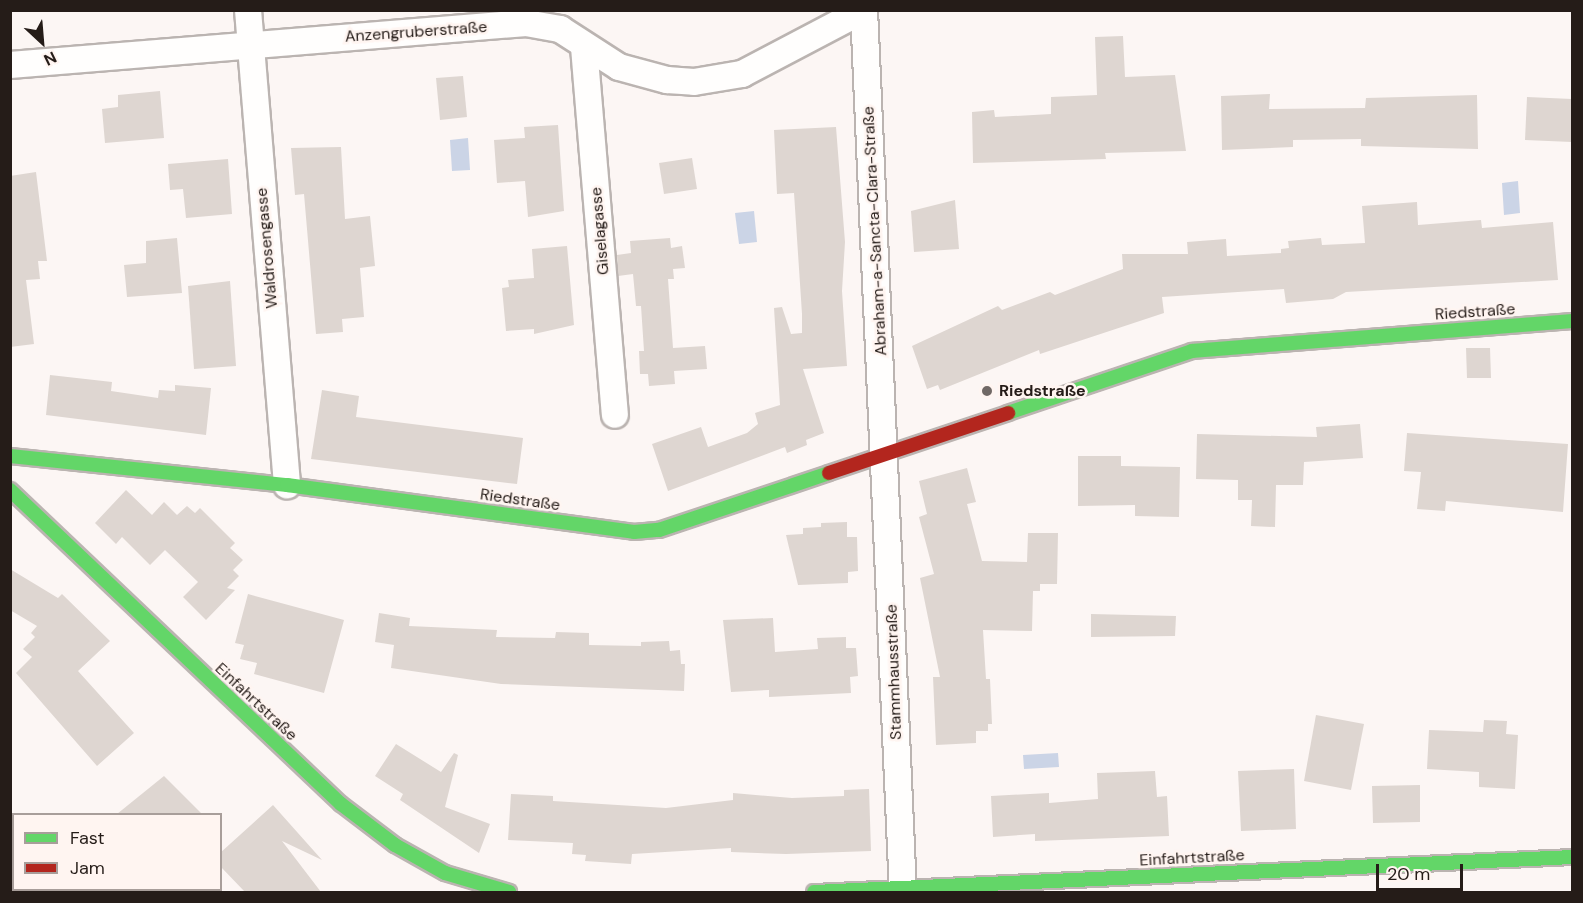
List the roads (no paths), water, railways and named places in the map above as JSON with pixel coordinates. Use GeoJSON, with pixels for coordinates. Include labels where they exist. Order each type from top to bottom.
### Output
{"type":"FeatureCollection","features":[{"type":"Feature","properties":{"kind":"street","name":"Waldrosengasse"},"geometry":{"type":"LineString","coordinates":[[248,10],[286,485]]}},
{"type":"Feature","properties":{"kind":"street","name":"Anzengruberstraße"},"geometry":{"type":"LineString","coordinates":[[10,65],[526,23],[560,29],[584,47],[643,75],[694,82],[719,79],[760,66],[864,10]]}},
{"type":"Feature","properties":{"kind":"street","name":"Abraham-a-Sancta-Clara-Straße"},"geometry":{"type":"LineString","coordinates":[[864,10],[885,452]]}},
{"type":"Feature","properties":{"kind":"street","name":"Giselagasse"},"geometry":{"type":"LineString","coordinates":[[584,47],[615,415]]}},
{"type":"Feature","properties":{"kind":"street","name":"Riedstraße"},"geometry":{"type":"LineString","coordinates":[[10,456],[286,485],[634,532],[659,530],[885,452],[1192,351],[1572,321]]}},
{"type":"Feature","properties":{"kind":"street","name":"Stammhausstraße"},"geometry":{"type":"LineString","coordinates":[[885,452],[903,890]]}},
{"type":"Feature","properties":{"kind":"street","name":"Einfahrtstraße"},"geometry":{"type":"LineString","coordinates":[[10,490],[341,804],[396,845],[445,873],[509,892]]}},
{"type":"Feature","properties":{"kind":"street","name":"Einfahrtstraße"},"geometry":{"type":"LineString","coordinates":[[814,892],[903,890],[1572,857]]}},
{"type":"Feature","properties":{"kind":"water"},"geometry":{"type":"Polygon","coordinates":[[[468,138],[470,170],[452,171],[450,140],[468,138]]]}},
{"type":"Feature","properties":{"kind":"water"},"geometry":{"type":"Polygon","coordinates":[[[1518,181],[1520,213],[1504,215],[1502,183],[1518,181]]]}},
{"type":"Feature","properties":{"kind":"water"},"geometry":{"type":"Polygon","coordinates":[[[754,211],[757,242],[739,244],[735,213],[754,211]]]}},
{"type":"Feature","properties":{"kind":"water"},"geometry":{"type":"Polygon","coordinates":[[[1058,753],[1059,767],[1024,769],[1023,755],[1058,753]]]}},
{"type":"Feature","properties":{"kind":"place","name":"Riedstraße"},"geometry":{"type":"Point","coordinates":[987,391]}}]}
